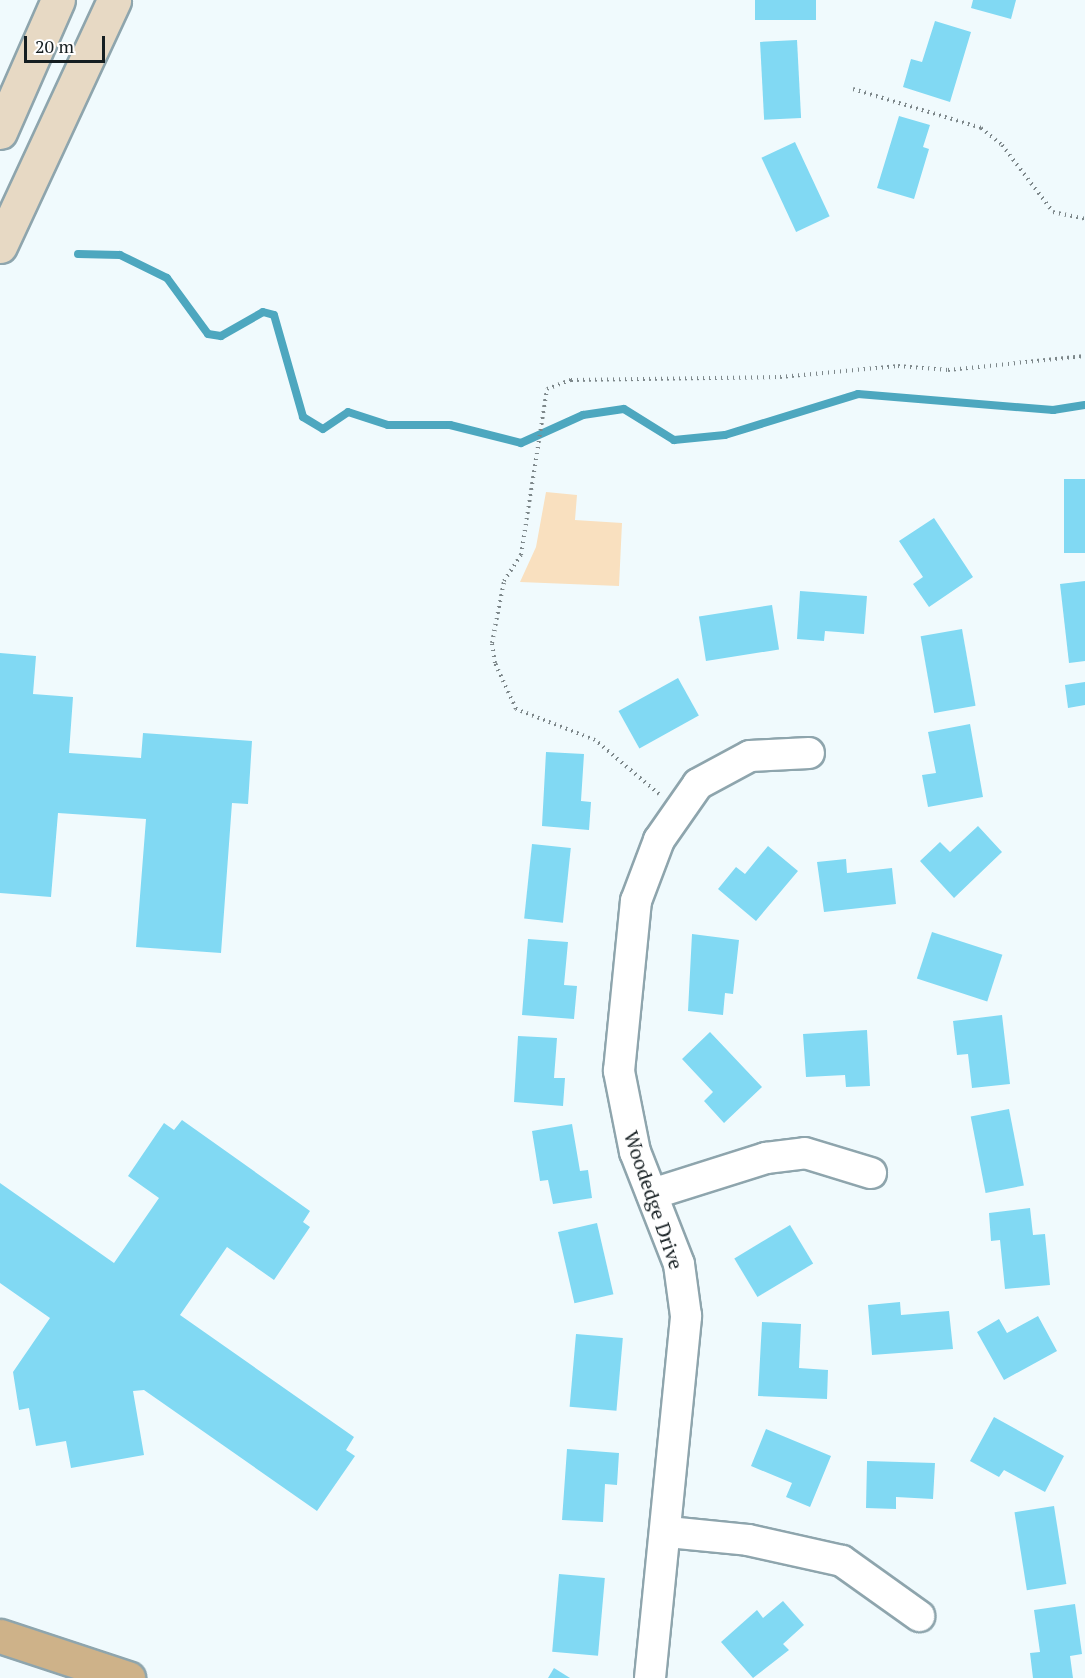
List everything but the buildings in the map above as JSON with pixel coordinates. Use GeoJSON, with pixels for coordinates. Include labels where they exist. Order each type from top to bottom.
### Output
{"type":"FeatureCollection","features":[{"type":"Feature","properties":{"kind":"main road"},"geometry":{"type":"LineString","coordinates":[[0,132],[58,0]]}},
{"type":"Feature","properties":{"kind":"main road"},"geometry":{"type":"LineString","coordinates":[[0,246],[114,0]]}},
{"type":"Feature","properties":{"kind":"main road"},"geometry":{"type":"LineString","coordinates":[[0,1636],[128,1678]]}},
{"type":"Feature","properties":{"kind":"street","name":"Woodedge Drive"},"geometry":{"type":"LineString","coordinates":[[650,1678],[668,1532],[686,1316],[679,1264],[635,1152],[619,1071],[630,946],[643,877],[679,808],[717,769],[750,756],[809,753]]}},
{"type":"Feature","properties":{"kind":"street"},"geometry":{"type":"LineString","coordinates":[[652,1194],[766,1158],[805,1153],[871,1173]]}},
{"type":"Feature","properties":{"kind":"street"},"geometry":{"type":"LineString","coordinates":[[668,1532],[748,1540],[842,1561],[919,1616]]}},
{"type":"Feature","properties":{"kind":"path"},"geometry":{"type":"LineString","coordinates":[[853,89],[981,128],[1002,145],[1053,212],[1085,219]]}},
{"type":"Feature","properties":{"kind":"path"},"geometry":{"type":"LineString","coordinates":[[665,798],[596,740],[516,709],[495,663],[492,643],[504,581],[521,555],[538,453],[540,418],[547,390],[571,380],[780,376],[898,366],[948,370],[1085,356]]}},
{"type":"Feature","properties":{"kind":"shaded area"},"geometry":{"type":"Polygon","coordinates":[[[546,492],[577,495],[575,520],[622,523],[619,586],[520,582],[536,547],[546,492]]]}},
{"type":"Feature","properties":{"kind":"waterway"},"geometry":{"type":"LineString","coordinates":[[78,254],[120,255],[167,278],[208,334],[221,336],[263,312],[274,315],[303,417],[323,429],[348,412],[388,425],[450,425],[521,443],[583,415],[624,409],[674,440],[725,435],[858,394],[1053,410],[1085,405]]}}]}
